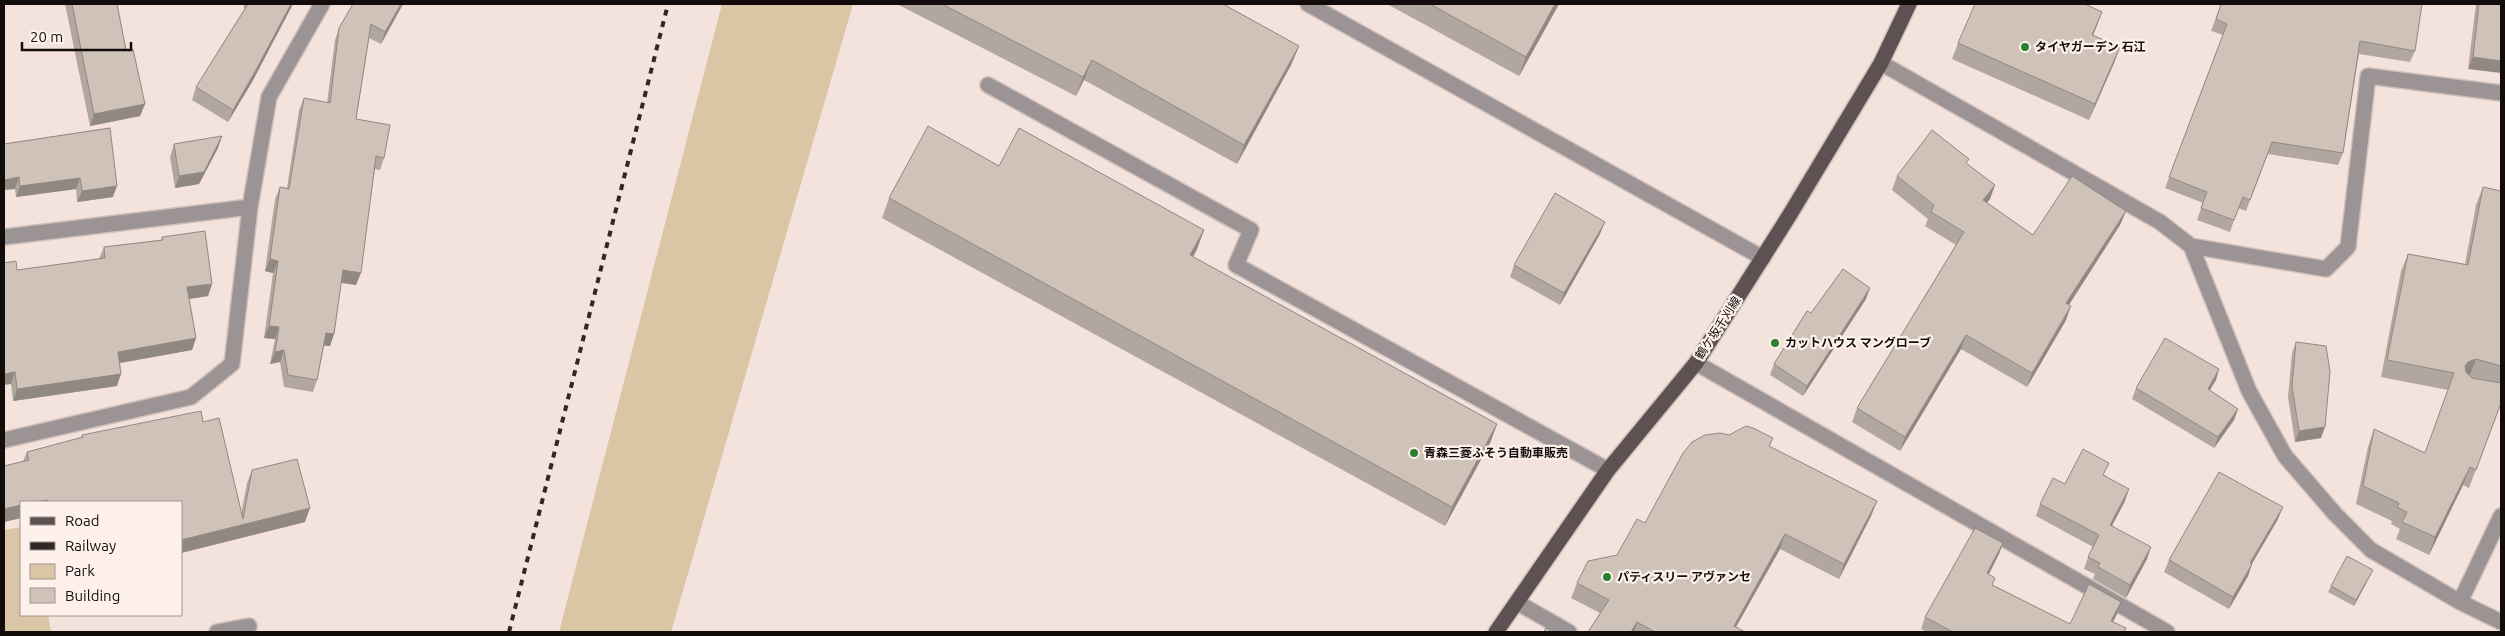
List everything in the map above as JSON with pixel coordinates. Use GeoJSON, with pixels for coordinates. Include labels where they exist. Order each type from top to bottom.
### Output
{"type":"FeatureCollection","features":[{"type":"Feature","properties":{"kind":"main road","name":"鶴ケ坂千刈線"},"geometry":{"type":"LineString","coordinates":[[1496,632],[1608,470],[1696,363],[1881,63],[1909,4]]}},
{"type":"Feature","properties":{"kind":"street"},"geometry":{"type":"LineString","coordinates":[[4,440],[191,397],[232,364],[250,207],[269,97],[322,4]]}},
{"type":"Feature","properties":{"kind":"street"},"geometry":{"type":"LineString","coordinates":[[1308,4],[1762,258]]}},
{"type":"Feature","properties":{"kind":"street"},"geometry":{"type":"LineString","coordinates":[[1881,63],[2160,222],[2191,246],[2326,269],[2348,247],[2368,76],[2501,93]]}},
{"type":"Feature","properties":{"kind":"street"},"geometry":{"type":"LineString","coordinates":[[988,85],[1251,230],[1236,265],[1608,470]]}},
{"type":"Feature","properties":{"kind":"street"},"geometry":{"type":"LineString","coordinates":[[4,237],[250,207]]}},
{"type":"Feature","properties":{"kind":"street"},"geometry":{"type":"LineString","coordinates":[[2191,246],[2249,391],[2285,456],[2335,514],[2371,550],[2460,602],[2501,622]]}},
{"type":"Feature","properties":{"kind":"street"},"geometry":{"type":"LineString","coordinates":[[1696,363],[2167,632]]}},
{"type":"Feature","properties":{"kind":"street"},"geometry":{"type":"LineString","coordinates":[[2460,602],[2501,516]]}},
{"type":"Feature","properties":{"kind":"street"},"geometry":{"type":"LineString","coordinates":[[1518,602],[1569,632]]}},
{"type":"Feature","properties":{"kind":"street"},"geometry":{"type":"LineString","coordinates":[[217,632],[249,626],[247,632]]}},
{"type":"Feature","properties":{"kind":"green space"},"geometry":{"type":"Polygon","coordinates":[[[722,4],[853,4],[671,632],[559,632],[722,4]]]}},
{"type":"Feature","properties":{"kind":"green space"},"geometry":{"type":"Polygon","coordinates":[[[20,527],[20,616],[48,616],[51,632],[4,632],[4,530],[20,527]]]}},
{"type":"Feature","properties":{"kind":"building"},"geometry":{"type":"Polygon","coordinates":[[[72,4],[117,4],[126,50],[133,49],[145,104],[94,114],[72,4]]]}},
{"type":"Feature","properties":{"kind":"building"},"geometry":{"type":"Polygon","coordinates":[[[248,4],[291,4],[233,110],[196,87],[248,4]]]}},
{"type":"Feature","properties":{"kind":"building"},"geometry":{"type":"Polygon","coordinates":[[[353,4],[401,4],[385,32],[371,24],[356,119],[390,125],[384,158],[376,156],[361,273],[343,270],[334,334],[326,333],[317,380],[288,375],[284,350],[275,352],[279,327],[269,326],[278,261],[270,259],[280,187],[289,189],[304,98],[330,103],[339,28],[353,4]]]}},
{"type":"Feature","properties":{"kind":"building"},"geometry":{"type":"Polygon","coordinates":[[[942,4],[1223,4],[1299,46],[1244,145],[1092,60],[1083,77],[942,4]]]}},
{"type":"Feature","properties":{"kind":"building"},"geometry":{"type":"Polygon","coordinates":[[[1430,4],[1555,4],[1526,57],[1430,4]]]}},
{"type":"Feature","properties":{"kind":"building"},"geometry":{"type":"Polygon","coordinates":[[[1975,4],[2085,4],[2102,12],[2092,35],[2120,47],[2095,104],[1958,43],[1975,4]]]}},
{"type":"Feature","properties":{"kind":"building"},"geometry":{"type":"Polygon","coordinates":[[[2221,4],[2422,4],[2415,51],[2360,41],[2343,153],[2272,142],[2250,200],[2243,197],[2234,220],[2201,208],[2207,192],[2169,177],[2227,24],[2216,19],[2221,4]]]}},
{"type":"Feature","properties":{"kind":"building"},"geometry":{"type":"Polygon","coordinates":[[[2479,4],[2501,4],[2501,61],[2473,57],[2479,4]]]}},
{"type":"Feature","properties":{"kind":"building"},"geometry":{"type":"Polygon","coordinates":[[[928,126],[999,166],[1019,128],[1204,230],[1190,255],[1497,424],[1452,507],[889,198],[928,126]]]}},
{"type":"Feature","properties":{"kind":"building"},"geometry":{"type":"Polygon","coordinates":[[[110,128],[117,186],[82,191],[80,178],[20,186],[19,177],[4,180],[4,144],[110,128]]]}},
{"type":"Feature","properties":{"kind":"building"},"geometry":{"type":"Polygon","coordinates":[[[1932,130],[1969,159],[1966,163],[1995,185],[1983,200],[2033,235],[2072,176],[2126,211],[2066,303],[2071,306],[2032,373],[1966,335],[1905,437],[1857,408],[1964,232],[1931,212],[1934,205],[1897,176],[1932,130]]]}},
{"type":"Feature","properties":{"kind":"building"},"geometry":{"type":"Polygon","coordinates":[[[222,136],[204,172],[179,176],[174,144],[222,136]]]}},
{"type":"Feature","properties":{"kind":"building"},"geometry":{"type":"Polygon","coordinates":[[[2483,187],[2501,191],[2501,366],[2476,359],[2468,362],[2465,366],[2466,372],[2472,378],[2501,383],[2501,403],[2476,470],[2470,467],[2435,537],[2402,522],[2407,512],[2397,507],[2399,503],[2363,486],[2374,429],[2425,453],[2454,373],[2387,360],[2408,254],[2468,265],[2483,187]]]}},
{"type":"Feature","properties":{"kind":"building"},"geometry":{"type":"Polygon","coordinates":[[[1555,193],[1605,222],[1564,293],[1514,265],[1555,193]]]}},
{"type":"Feature","properties":{"kind":"building"},"geometry":{"type":"Polygon","coordinates":[[[205,231],[212,284],[187,287],[196,338],[118,352],[121,374],[17,389],[15,372],[4,374],[4,263],[16,261],[17,270],[105,258],[104,247],[163,240],[162,237],[205,231]]]}},
{"type":"Feature","properties":{"kind":"building"},"geometry":{"type":"Polygon","coordinates":[[[1843,269],[1870,288],[1807,386],[1774,364],[1807,311],[1811,313],[1843,269]]]}},
{"type":"Feature","properties":{"kind":"building"},"geometry":{"type":"Polygon","coordinates":[[[2165,338],[2219,369],[2208,389],[2238,409],[2218,437],[2136,388],[2165,338]]]}},
{"type":"Feature","properties":{"kind":"building"},"geometry":{"type":"Polygon","coordinates":[[[2296,342],[2326,346],[2330,372],[2325,427],[2299,431],[2292,386],[2296,342]]]}},
{"type":"Feature","properties":{"kind":"building"},"geometry":{"type":"Polygon","coordinates":[[[201,411],[203,422],[219,418],[243,519],[252,470],[297,459],[310,508],[182,540],[182,501],[20,501],[20,505],[4,509],[4,466],[29,460],[27,452],[83,437],[82,435],[201,411]]]}},
{"type":"Feature","properties":{"kind":"building"},"geometry":{"type":"Polygon","coordinates":[[[1746,426],[1773,438],[1769,446],[1877,501],[1844,564],[1785,534],[1734,626],[1745,632],[1655,632],[1637,622],[1631,632],[1588,632],[1609,600],[1577,583],[1588,561],[1617,555],[1637,519],[1645,523],[1683,453],[1692,442],[1705,435],[1720,433],[1729,435],[1746,426]]]}},
{"type":"Feature","properties":{"kind":"building"},"geometry":{"type":"Polygon","coordinates":[[[2083,449],[2109,463],[2103,475],[2129,489],[2110,525],[2151,547],[2130,585],[2098,567],[2100,563],[2088,557],[2099,535],[2040,504],[2053,478],[2065,484],[2083,449]]]}},
{"type":"Feature","properties":{"kind":"building"},"geometry":{"type":"Polygon","coordinates":[[[2219,472],[2283,507],[2250,563],[2252,564],[2233,597],[2169,560],[2219,472]]]}},
{"type":"Feature","properties":{"kind":"building"},"geometry":{"type":"Polygon","coordinates":[[[1975,528],[2003,543],[1987,573],[1995,578],[1992,585],[2070,624],[2089,584],[2121,602],[2111,621],[2126,628],[2124,632],[1953,632],[1925,617],[1975,528]]]}},
{"type":"Feature","properties":{"kind":"building"},"geometry":{"type":"Polygon","coordinates":[[[2347,556],[2373,570],[2356,600],[2331,586],[2347,556]]]}},
{"type":"Feature","properties":{"kind":"building"},"geometry":{"type":"Polygon","coordinates":[[[1546,628],[1552,632],[1544,632],[1546,628]]]}},
{"type":"Feature","properties":{"kind":"railway"},"geometry":{"type":"LineString","coordinates":[[509,632],[668,4]]}},
{"type":"Feature","properties":{"kind":"place","name":"タイヤガーデン 石江"},"geometry":{"type":"Point","coordinates":[2025,47]}},
{"type":"Feature","properties":{"kind":"place","name":"カットハウス マングローブ"},"geometry":{"type":"Point","coordinates":[1775,343]}},
{"type":"Feature","properties":{"kind":"place","name":"青森三菱ふそう自動車販売"},"geometry":{"type":"Point","coordinates":[1414,453]}},
{"type":"Feature","properties":{"kind":"place","name":"パティスリー アヴァンセ"},"geometry":{"type":"Point","coordinates":[1607,577]}}]}
